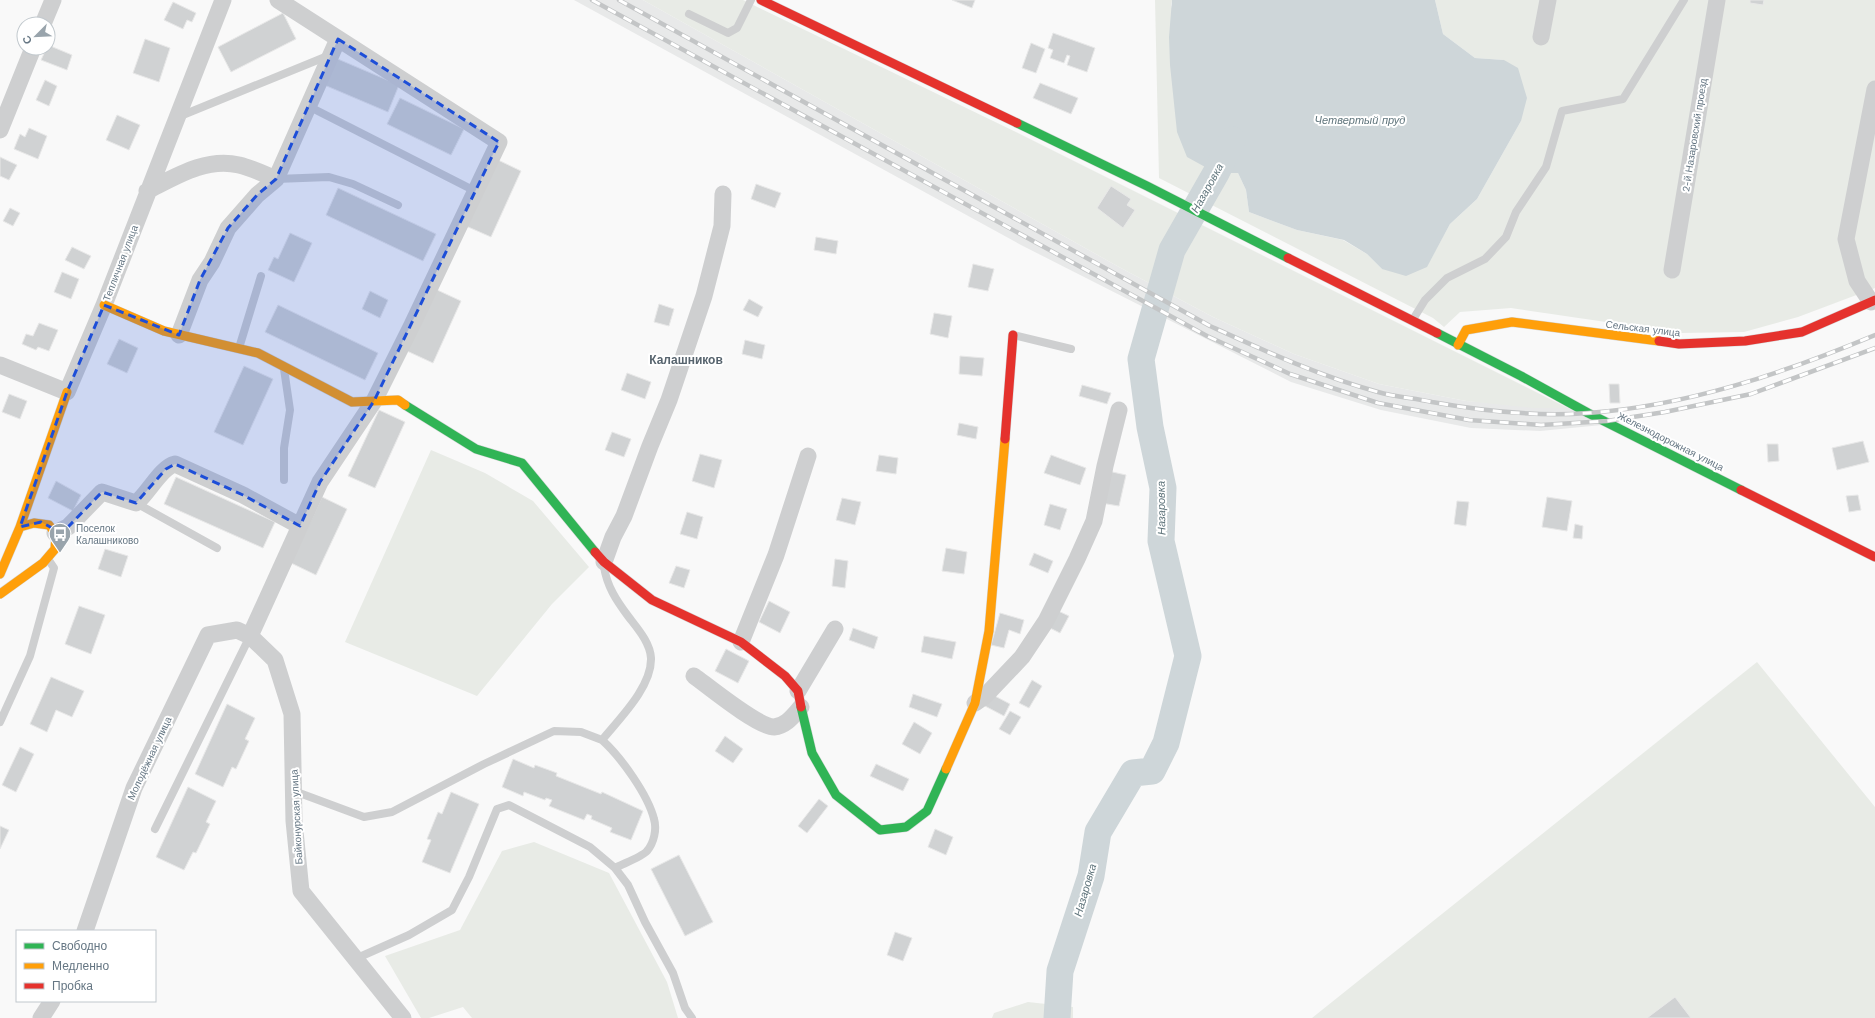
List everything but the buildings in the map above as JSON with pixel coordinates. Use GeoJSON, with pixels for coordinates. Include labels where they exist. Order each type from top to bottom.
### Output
{"type":"FeatureCollection","features":[{"type":"Feature","properties":{"kind":"street"},"geometry":{"type":"LineString","coordinates":[[46,16],[53,0]]}},
{"type":"Feature","properties":{"kind":"street","name":"Тепличная улица"},"geometry":{"type":"LineString","coordinates":[[0,574],[20,526],[66,392],[104,305],[147,191],[223,0]]}},
{"type":"Feature","properties":{"kind":"street"},"geometry":{"type":"LineString","coordinates":[[250,636],[320,482],[374,401],[416,318],[499,142],[278,0]]}},
{"type":"Feature","properties":{"kind":"street"},"geometry":{"type":"LineString","coordinates":[[1541,37],[1548,0]]}},
{"type":"Feature","properties":{"kind":"street","name":"2-й Назаровский проезд"},"geometry":{"type":"LineString","coordinates":[[1672,270],[1717,0]]}},
{"type":"Feature","properties":{"kind":"street","name":"Железнодорожная улица"},"geometry":{"type":"LineString","coordinates":[[767,1],[1147,186],[1458,344],[1588,413],[1875,557]]}},
{"type":"Feature","properties":{"kind":"street"},"geometry":{"type":"LineString","coordinates":[[179,335],[200,280],[212,262],[228,228],[257,195],[276,179],[338,39]]}},
{"type":"Feature","properties":{"kind":"street"},"geometry":{"type":"LineString","coordinates":[[0,130],[30,56]]}},
{"type":"Feature","properties":{"kind":"street"},"geometry":{"type":"LineString","coordinates":[[1873,301],[1857,281],[1846,239],[1875,89]]}},
{"type":"Feature","properties":{"kind":"street"},"geometry":{"type":"LineString","coordinates":[[147,191],[182,173],[208,164],[238,164],[276,179]]}},
{"type":"Feature","properties":{"kind":"street"},"geometry":{"type":"LineString","coordinates":[[604,562],[613,537],[624,516],[669,400],[704,296],[722,226],[723,194]]}},
{"type":"Feature","properties":{"kind":"street","name":"Сельская улица"},"geometry":{"type":"LineString","coordinates":[[1458,344],[1466,330],[1512,322],[1679,344],[1745,341],[1802,332],[1873,301]]}},
{"type":"Feature","properties":{"kind":"street"},"geometry":{"type":"LineString","coordinates":[[104,305],[164,332],[258,353],[352,402],[398,400],[476,448],[522,463],[604,562],[652,600],[741,642],[785,676],[800,699],[812,753],[836,795],[880,830],[906,827],[927,811],[975,703],[989,631],[1013,335]]}},
{"type":"Feature","properties":{"kind":"street"},"geometry":{"type":"LineString","coordinates":[[0,365],[66,392]]}},
{"type":"Feature","properties":{"kind":"street"},"geometry":{"type":"LineString","coordinates":[[975,703],[985,696],[1022,658],[1046,621],[1077,559],[1094,521],[1105,466],[1119,410]]}},
{"type":"Feature","properties":{"kind":"street"},"geometry":{"type":"LineString","coordinates":[[741,642],[776,555],[808,456]]}},
{"type":"Feature","properties":{"kind":"street"},"geometry":{"type":"LineString","coordinates":[[55,533],[68,527],[102,492],[136,503],[166,469],[175,464],[243,495],[300,526]]}},
{"type":"Feature","properties":{"kind":"street"},"geometry":{"type":"LineString","coordinates":[[0,594],[48,558],[56,549],[55,533],[52,528],[41,522],[30,522],[20,526]]}},
{"type":"Feature","properties":{"kind":"street"},"geometry":{"type":"LineString","coordinates":[[694,676],[759,723],[774,727],[786,723],[800,699],[835,629]]}},
{"type":"Feature","properties":{"kind":"street","name":"Байконурская улица"},"geometry":{"type":"LineString","coordinates":[[208,635],[237,630],[250,636],[275,660],[292,714],[294,821],[301,891],[403,1018]]}},
{"type":"Feature","properties":{"kind":"street","name":"Молодёжная улица"},"geometry":{"type":"LineString","coordinates":[[85,930],[134,788],[208,635]]}},
{"type":"Feature","properties":{"kind":"street"},"geometry":{"type":"LineString","coordinates":[[41,1018],[51,1002]]}},
{"type":"Feature","properties":{"kind":"lane"},"geometry":{"type":"LineString","coordinates":[[689,14],[728,33],[737,28],[751,0]]}},
{"type":"Feature","properties":{"kind":"lane"},"geometry":{"type":"LineString","coordinates":[[1412,321],[1425,300],[1447,278],[1485,259],[1506,237],[1516,212],[1546,167],[1562,111],[1623,99],[1684,0]]}},
{"type":"Feature","properties":{"kind":"lane"},"geometry":{"type":"LineString","coordinates":[[177,118],[331,54]]}},
{"type":"Feature","properties":{"kind":"lane"},"geometry":{"type":"LineString","coordinates":[[308,106],[475,191]]}},
{"type":"Feature","properties":{"kind":"lane"},"geometry":{"type":"LineString","coordinates":[[276,179],[329,177],[353,184],[398,205]]}},
{"type":"Feature","properties":{"kind":"lane"},"geometry":{"type":"LineString","coordinates":[[239,349],[261,276]]}},
{"type":"Feature","properties":{"kind":"lane"},"geometry":{"type":"LineString","coordinates":[[1013,335],[1070,349]]}},
{"type":"Feature","properties":{"kind":"lane"},"geometry":{"type":"LineString","coordinates":[[284,367],[290,410],[284,448],[284,480]]}},
{"type":"Feature","properties":{"kind":"lane"},"geometry":{"type":"LineString","coordinates":[[136,503],[217,548]]}},
{"type":"Feature","properties":{"kind":"lane"},"geometry":{"type":"LineString","coordinates":[[0,722],[30,656],[54,568],[48,558]]}},
{"type":"Feature","properties":{"kind":"lane"},"geometry":{"type":"LineString","coordinates":[[602,740],[638,695],[649,675],[651,657],[644,637],[616,599],[606,580],[604,562]]}},
{"type":"Feature","properties":{"kind":"lane"},"geometry":{"type":"LineString","coordinates":[[155,829],[250,636]]}},
{"type":"Feature","properties":{"kind":"lane"},"geometry":{"type":"LineString","coordinates":[[294,791],[364,817],[392,812],[484,764],[554,731],[581,732],[602,740],[613,750],[640,788],[655,819],[654,838],[647,852],[615,868]]}},
{"type":"Feature","properties":{"kind":"lane"},"geometry":{"type":"LineString","coordinates":[[355,959],[409,935],[452,910],[471,871],[497,809],[509,805],[590,847],[615,868],[628,885],[645,922],[673,973],[685,1008],[692,1018]]}},
{"type":"Feature","properties":{"kind":"highlighted area"},"geometry":{"type":"Polygon","coordinates":[[[338,39],[499,142],[374,401],[320,482],[300,526],[243,495],[175,464],[166,469],[136,503],[102,492],[68,527],[55,533],[52,528],[41,522],[20,527],[67,392],[104,305],[179,335],[200,280],[228,228],[257,195],[276,179],[338,39]]]}},
{"type":"Feature","properties":{"kind":"shaded area"},"geometry":{"type":"Polygon","coordinates":[[[574,0],[643,0],[1119,267],[1213,317],[1294,354],[1379,384],[1466,401],[1568,408],[1602,425],[1540,431],[1471,428],[1381,410],[1291,382],[1021,245],[574,0]]]}},
{"type":"Feature","properties":{"kind":"shaded area"},"geometry":{"type":"Polygon","coordinates":[[[643,0],[743,0],[1020,134],[1568,408],[1534,408],[1466,401],[1379,384],[1294,354],[1213,317],[1119,267],[643,0]]]}},
{"type":"Feature","properties":{"kind":"shaded area"},"geometry":{"type":"Polygon","coordinates":[[[1155,0],[1172,0],[1171,5],[1216,173],[1238,173],[1246,190],[1249,212],[1297,230],[1343,240],[1367,254],[1382,269],[1427,266],[1450,224],[1477,199],[1521,121],[1504,60],[1475,58],[1443,34],[1435,0],[1875,0],[1875,288],[1798,317],[1744,332],[1681,333],[1511,308],[1460,312],[1444,327],[1433,318],[1159,178],[1155,0]]]}},
{"type":"Feature","properties":{"kind":"shaded area"},"geometry":{"type":"Polygon","coordinates":[[[431,450],[485,473],[533,501],[589,567],[552,604],[477,696],[345,642],[431,450]]]}},
{"type":"Feature","properties":{"kind":"shaded area"},"geometry":{"type":"Polygon","coordinates":[[[1757,662],[1875,807],[1875,1018],[1312,1018],[1757,662]]]}},
{"type":"Feature","properties":{"kind":"shaded area"},"geometry":{"type":"Polygon","coordinates":[[[534,842],[609,873],[667,982],[678,1018],[472,1018],[463,1007],[429,1018],[421,1018],[385,956],[460,930],[502,851],[534,842]]]}},
{"type":"Feature","properties":{"kind":"shaded area"},"geometry":{"type":"Polygon","coordinates":[[[1028,1002],[1073,1007],[1073,1018],[992,1018],[994,1013],[1028,1002]]]}},
{"type":"Feature","properties":{"kind":"water","name":"Четвертый пруд"},"geometry":{"type":"Polygon","coordinates":[[[1172,0],[1435,0],[1443,34],[1475,58],[1504,60],[1518,68],[1527,98],[1521,121],[1477,199],[1450,224],[1427,267],[1406,276],[1382,269],[1367,254],[1344,240],[1297,230],[1249,212],[1246,190],[1238,173],[1216,173],[1187,157],[1177,132],[1170,65],[1169,37],[1172,0]]]}},
{"type":"Feature","properties":{"kind":"waterway","name":"Назаровка"},"geometry":{"type":"LineString","coordinates":[[1057,1018],[1060,971],[1091,876],[1098,832],[1133,773],[1152,771],[1166,743],[1188,656],[1161,541],[1163,488],[1150,427],[1141,359],[1172,250],[1216,173],[1232,140]]}},
{"type":"Feature","properties":{"kind":"railway"},"geometry":{"type":"LineString","coordinates":[[592,0],[1207,336],[1290,374],[1378,403],[1469,420],[1541,425],[1607,421],[1665,412],[1751,394],[1875,348]]}},
{"type":"Feature","properties":{"kind":"railway"},"geometry":{"type":"LineString","coordinates":[[619,0],[1210,326],[1313,371],[1378,392],[1451,405],[1529,414],[1588,413],[1625,409],[1662,403],[1734,386],[1806,362],[1875,335]]}},
{"type":"Feature","properties":{"kind":"traffic: fast"},"geometry":{"type":"LineString","coordinates":[[1017,123],[1147,186],[1288,258]]}},
{"type":"Feature","properties":{"kind":"traffic: fast"},"geometry":{"type":"LineString","coordinates":[[1437,333],[1521,376],[1588,413],[1741,490]]}},
{"type":"Feature","properties":{"kind":"traffic: fast"},"geometry":{"type":"LineString","coordinates":[[405,405],[476,449],[522,463],[595,552]]}},
{"type":"Feature","properties":{"kind":"traffic: fast"},"geometry":{"type":"LineString","coordinates":[[801,707],[812,753],[836,795],[880,830],[906,827],[927,811],[946,769]]}},
{"type":"Feature","properties":{"kind":"traffic: slow"},"geometry":{"type":"LineString","coordinates":[[104,305],[164,331],[258,353],[352,402],[398,400],[405,405]]}},
{"type":"Feature","properties":{"kind":"traffic: slow"},"geometry":{"type":"LineString","coordinates":[[1458,345],[1466,330],[1512,322],[1659,341]]}},
{"type":"Feature","properties":{"kind":"traffic: slow"},"geometry":{"type":"LineString","coordinates":[[20,527],[67,392]]}},
{"type":"Feature","properties":{"kind":"traffic: slow"},"geometry":{"type":"LineString","coordinates":[[946,769],[975,703],[989,631],[1005,439]]}},
{"type":"Feature","properties":{"kind":"traffic: slow"},"geometry":{"type":"LineString","coordinates":[[0,574],[20,527],[34,523],[49,525],[56,534],[55,549],[43,563],[0,594]]}},
{"type":"Feature","properties":{"kind":"traffic: jam"},"geometry":{"type":"LineString","coordinates":[[761,0],[1017,123]]}},
{"type":"Feature","properties":{"kind":"traffic: jam"},"geometry":{"type":"LineString","coordinates":[[1288,258],[1437,333]]}},
{"type":"Feature","properties":{"kind":"traffic: jam"},"geometry":{"type":"LineString","coordinates":[[1659,341],[1679,344],[1745,341],[1802,332],[1875,300]]}},
{"type":"Feature","properties":{"kind":"traffic: jam"},"geometry":{"type":"LineString","coordinates":[[1005,439],[1013,335]]}},
{"type":"Feature","properties":{"kind":"traffic: jam"},"geometry":{"type":"LineString","coordinates":[[1741,490],[1875,557]]}},
{"type":"Feature","properties":{"kind":"traffic: jam"},"geometry":{"type":"LineString","coordinates":[[595,552],[604,562],[652,600],[741,642],[785,676],[798,691],[801,707]]}},
{"type":"Feature","properties":{"kind":"place","name":"Поселок Калашниково"},"geometry":{"type":"Point","coordinates":[60,554]}},
{"type":"Feature","properties":{"kind":"district","name":"Калашников"},"geometry":{"type":"Point","coordinates":[686,360]}}]}
